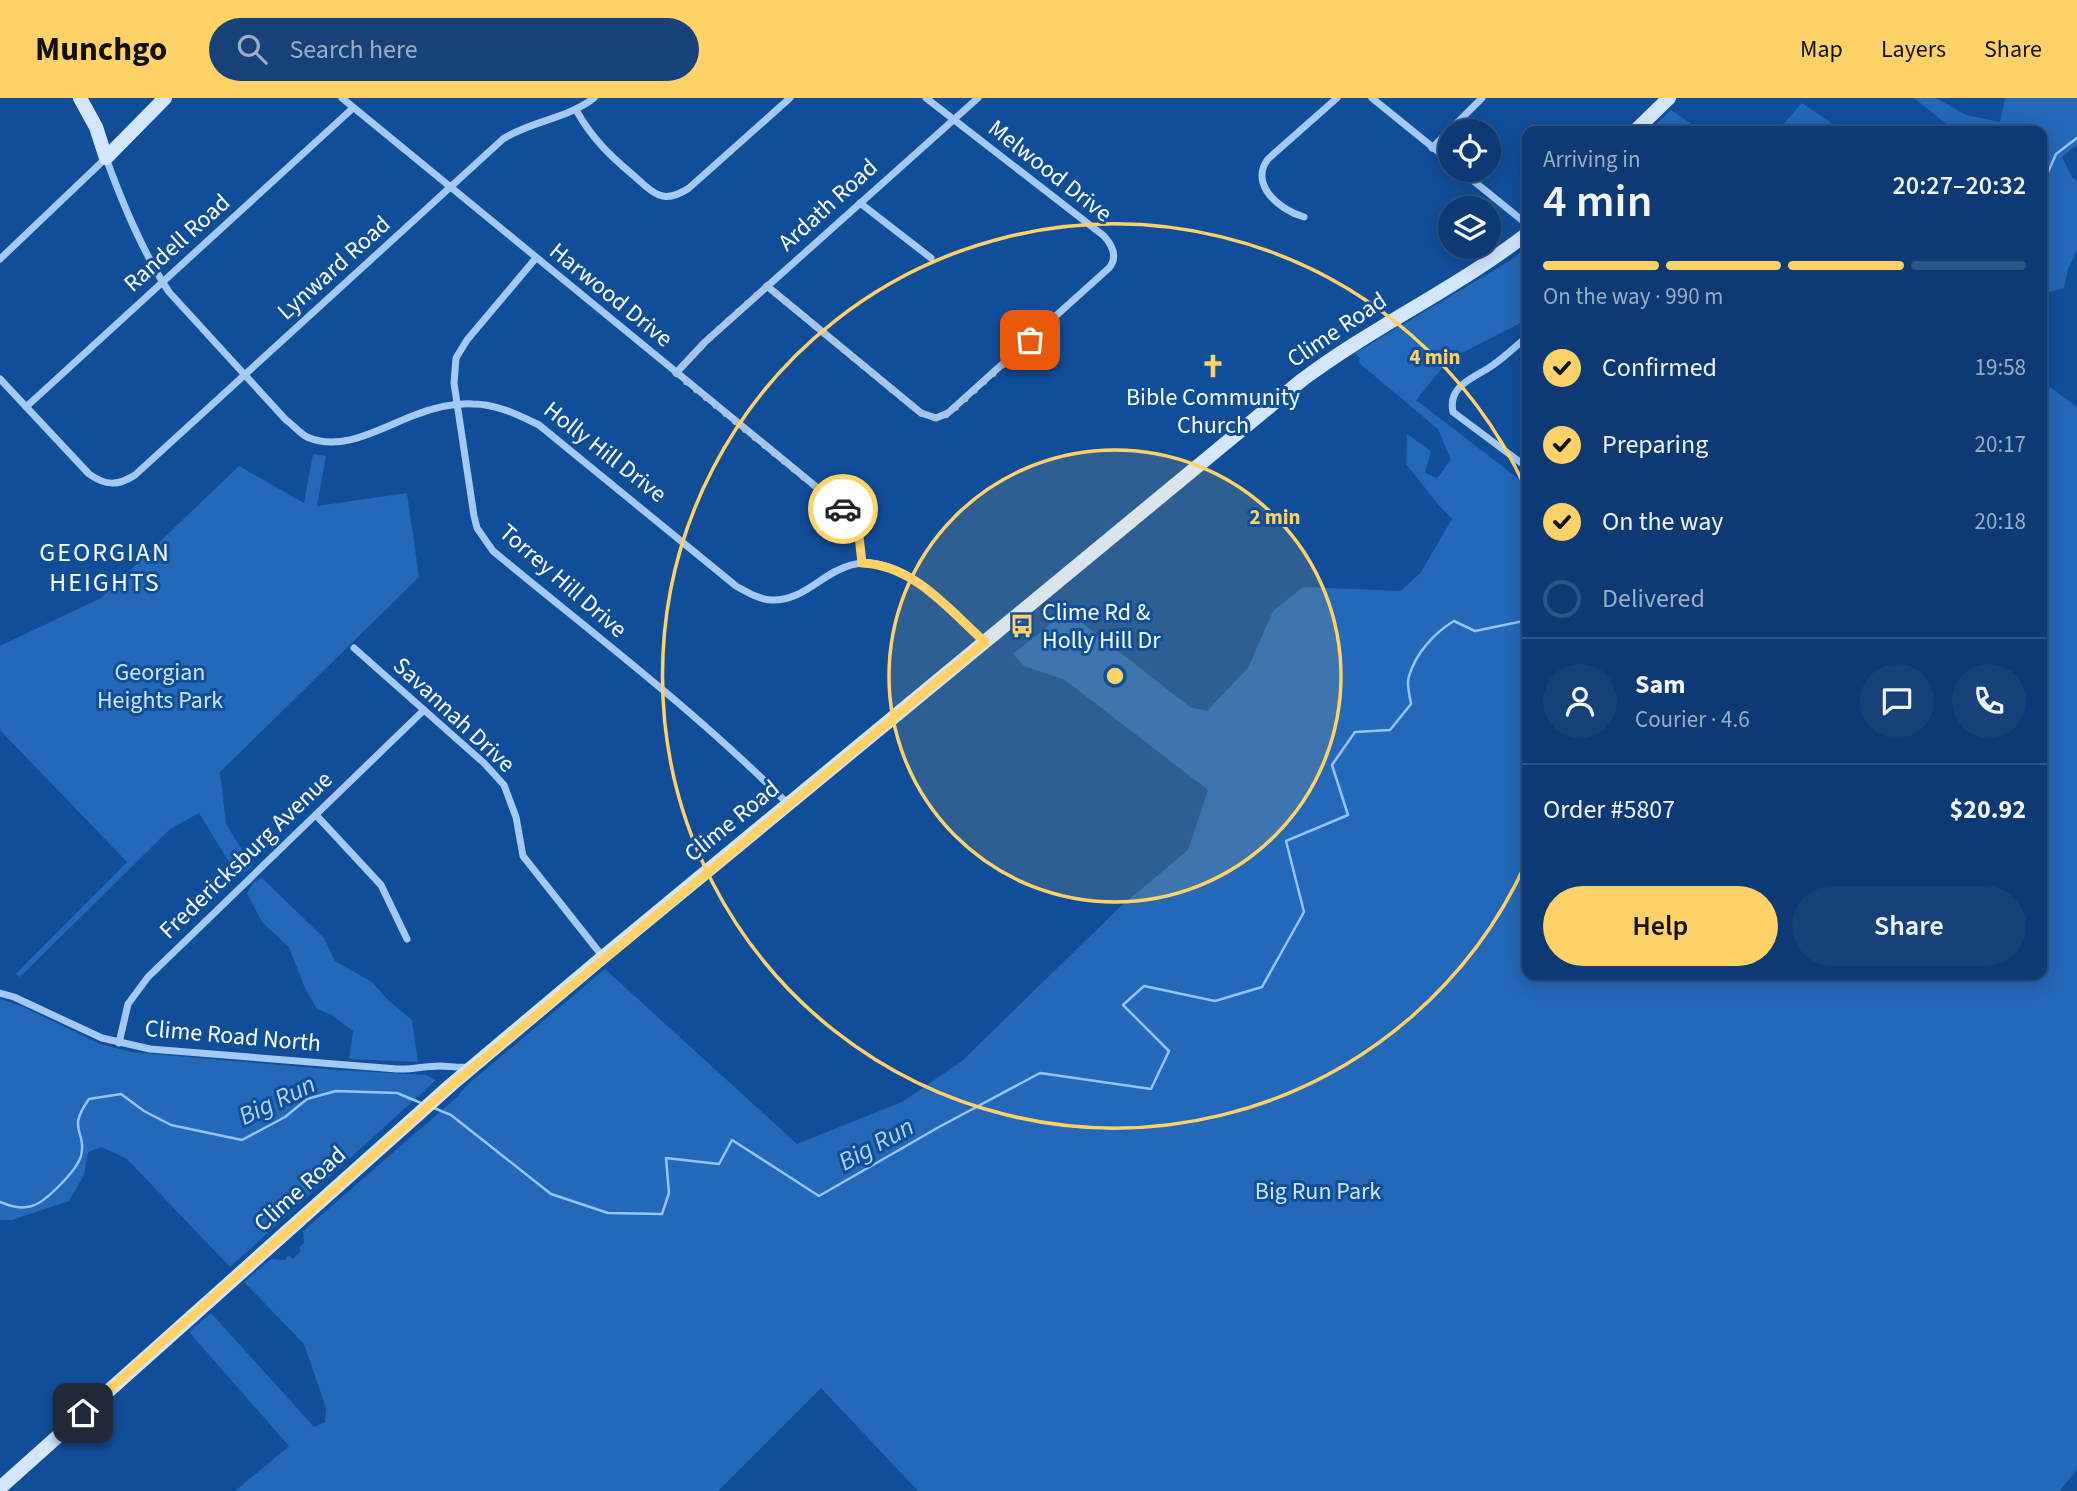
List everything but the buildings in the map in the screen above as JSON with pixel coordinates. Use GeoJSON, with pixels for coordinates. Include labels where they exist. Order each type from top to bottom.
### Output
{"type":"FeatureCollection","features":[{"type":"Feature","properties":{"kind":"main road","name":"Holly Hill Drive"},"geometry":{"type":"LineString","coordinates":[[80,98],[96,127],[106,158]]}},
{"type":"Feature","properties":{"kind":"main road"},"geometry":{"type":"LineString","coordinates":[[106,158],[165,98]]}},
{"type":"Feature","properties":{"kind":"main road"},"geometry":{"type":"LineString","coordinates":[[1640,126],[1669,98]]}},
{"type":"Feature","properties":{"kind":"main road","name":"Clime Road"},"geometry":{"type":"LineString","coordinates":[[0,1488],[453,1084],[1308,375],[1379,327],[1484,266],[1522,238]]}},
{"type":"Feature","properties":{"kind":"street","name":"Harwood Drive"},"geometry":{"type":"LineString","coordinates":[[342,98],[842,508],[858,527],[862,563]]}},
{"type":"Feature","properties":{"kind":"street","name":"Lynward Road"},"geometry":{"type":"LineString","coordinates":[[26,407],[89,474],[112,485],[125,482],[245,376],[503,139],[514,132],[576,110],[594,98]]}},
{"type":"Feature","properties":{"kind":"street"},"geometry":{"type":"LineString","coordinates":[[576,110],[597,143],[609,155],[648,188],[659,195],[671,195],[689,188],[790,98]]}},
{"type":"Feature","properties":{"kind":"street","name":"Melwood Drive"},"geometry":{"type":"LineString","coordinates":[[767,286],[921,413],[936,418],[948,414],[1106,272],[1113,263],[1114,252],[1104,236],[926,98]]}},
{"type":"Feature","properties":{"kind":"street","name":"Ardath Road"},"geometry":{"type":"LineString","coordinates":[[676,373],[705,342],[978,98]]}},
{"type":"Feature","properties":{"kind":"street"},"geometry":{"type":"LineString","coordinates":[[1304,217],[1291,213],[1264,188],[1260,177],[1261,167],[1337,98]]}},
{"type":"Feature","properties":{"kind":"street"},"geometry":{"type":"LineString","coordinates":[[1372,98],[1438,152]]}},
{"type":"Feature","properties":{"kind":"street"},"geometry":{"type":"LineString","coordinates":[[1432,148],[1482,98]]}},
{"type":"Feature","properties":{"kind":"street","name":"Randell Road"},"geometry":{"type":"LineString","coordinates":[[26,407],[353,108]]}},
{"type":"Feature","properties":{"kind":"street"},"geometry":{"type":"LineString","coordinates":[[0,259],[106,158]]}},
{"type":"Feature","properties":{"kind":"street","name":"Holly Hill Drive"},"geometry":{"type":"LineString","coordinates":[[106,158],[154,271],[245,376],[286,420],[307,437],[334,443],[360,438],[429,410],[473,404],[502,408],[539,425],[736,586],[759,598],[785,599],[842,567],[862,563]]}},
{"type":"Feature","properties":{"kind":"street"},"geometry":{"type":"LineString","coordinates":[[1475,182],[1522,220]]}},
{"type":"Feature","properties":{"kind":"street"},"geometry":{"type":"LineString","coordinates":[[860,203],[931,258]]}},
{"type":"Feature","properties":{"kind":"street","name":"Torrey Hill Drive"},"geometry":{"type":"LineString","coordinates":[[536,258],[467,340],[456,358],[454,383],[477,528],[493,551],[753,768],[788,804]]}},
{"type":"Feature","properties":{"kind":"street"},"geometry":{"type":"LineString","coordinates":[[1522,341],[1492,366],[1473,376],[1453,396],[1453,412],[1522,464]]}},
{"type":"Feature","properties":{"kind":"street"},"geometry":{"type":"LineString","coordinates":[[0,379],[26,407]]}},
{"type":"Feature","properties":{"kind":"street"},"geometry":{"type":"LineString","coordinates":[[862,563],[886,566],[910,576],[985,642]]}},
{"type":"Feature","properties":{"kind":"street","name":"Savannah Drive"},"geometry":{"type":"LineString","coordinates":[[354,648],[484,763],[504,785],[516,817],[523,856],[603,957]]}},
{"type":"Feature","properties":{"kind":"street","name":"Fredericksburg Avenue"},"geometry":{"type":"LineString","coordinates":[[118,1043],[128,1004],[143,982],[424,710]]}},
{"type":"Feature","properties":{"kind":"street"},"geometry":{"type":"LineString","coordinates":[[316,815],[381,885],[407,939]]}},
{"type":"Feature","properties":{"kind":"street","name":"Clime Road North"},"geometry":{"type":"LineString","coordinates":[[0,993],[14,997],[82,1031],[118,1043],[150,1049],[397,1069],[473,1067]]}},
{"type":"Feature","properties":{"kind":"green space"},"geometry":{"type":"Polygon","coordinates":[[[1914,98],[1936,98],[1966,115],[2000,122],[2005,98],[2077,98],[2077,145],[2062,157],[2072,177],[2077,181],[2077,250],[2068,269],[2064,288],[2047,293],[2047,126],[1949,126],[1914,98]]]}},
{"type":"Feature","properties":{"kind":"green space"},"geometry":{"type":"Polygon","coordinates":[[[1802,103],[1836,126],[1781,126],[1802,103]]]}},
{"type":"Feature","properties":{"kind":"green space"},"geometry":{"type":"Polygon","coordinates":[[[1671,110],[1695,126],[1654,126],[1671,110]]]}},
{"type":"Feature","properties":{"kind":"green space","name":"Big Run Park"},"geometry":{"type":"Polygon","coordinates":[[[1522,251],[1522,322],[1460,354],[1456,351],[1416,400],[1522,481],[1522,980],[2047,980],[2047,385],[2077,407],[2077,1469],[2060,1491],[918,1491],[821,1388],[718,1491],[235,1491],[289,1446],[189,1332],[211,1313],[314,1427],[325,1422],[326,1408],[304,1344],[244,1282],[271,1259],[285,1260],[288,1255],[293,1259],[304,1243],[303,1231],[457,1097],[466,1086],[605,969],[797,1144],[902,1102],[962,1061],[1120,907],[1188,850],[1208,790],[1065,680],[1024,666],[1013,654],[1067,611],[1190,707],[1207,711],[1248,668],[1273,611],[1303,587],[1401,591],[1421,572],[1452,519],[1406,464],[1407,434],[1431,451],[1425,473],[1437,478],[1451,460],[1438,429],[1359,363],[1360,358],[1355,353],[1522,251]]]}},
{"type":"Feature","properties":{"kind":"green space","name":"Georgian Heights Park"},"geometry":{"type":"Polygon","coordinates":[[[313,454],[326,456],[317,506],[407,493],[419,577],[220,772],[226,824],[252,866],[241,875],[235,872],[199,813],[170,829],[20,977],[16,974],[127,862],[0,730],[0,646],[101,598],[239,466],[304,503],[313,454]]]}},
{"type":"Feature","properties":{"kind":"green space"},"geometry":{"type":"Polygon","coordinates":[[[262,878],[324,938],[335,961],[372,982],[412,1020],[418,1062],[349,1059],[353,1031],[332,1015],[317,1009],[304,986],[289,947],[262,922],[247,893],[254,882],[262,878]]]}},
{"type":"Feature","properties":{"kind":"green space"},"geometry":{"type":"Polygon","coordinates":[[[0,999],[21,1006],[100,1044],[131,1052],[426,1075],[436,1080],[230,1267],[127,1159],[102,1147],[88,1152],[84,1175],[69,1201],[12,1220],[0,1220],[0,999]]]}},
{"type":"Feature","properties":{"kind":"waterway","name":"Big Run"},"geometry":{"type":"LineString","coordinates":[[2047,175],[2056,154],[2077,138]]}},
{"type":"Feature","properties":{"kind":"waterway","name":"Big Run"},"geometry":{"type":"LineString","coordinates":[[434,1108],[451,1115],[551,1194],[608,1213],[662,1214],[669,1193],[666,1158],[719,1164],[732,1140],[819,1196],[1040,1073],[1151,1089],[1169,1051],[1123,1005],[1144,986],[1215,1001],[1262,987],[1304,912],[1286,841],[1348,815],[1332,765],[1355,732],[1390,730],[1411,704],[1408,679],[1416,659],[1433,638],[1454,621],[1475,631],[1522,621]]}},
{"type":"Feature","properties":{"kind":"waterway","name":"Big Run"},"geometry":{"type":"LineString","coordinates":[[0,1202],[16,1207],[32,1206],[53,1192],[67,1177],[81,1156],[82,1141],[78,1124],[89,1099],[121,1094],[144,1111],[171,1125],[242,1140],[285,1117],[307,1099],[336,1091],[397,1093],[421,1103]]}},
{"type":"Feature","properties":{"kind":"way so far"},"geometry":{"type":"LineString","coordinates":[[843,509],[676,373],[705,342],[767,286],[921,413],[936,418],[948,414],[1030,340]]}},
{"type":"Feature","properties":{"kind":"place","name":"Bible Community Church"},"geometry":{"type":"Point","coordinates":[1213,366]}},
{"type":"Feature","properties":{"kind":"place","name":"Clime Rd & Holly Hill Dr"},"geometry":{"type":"Point","coordinates":[1022,626]}},
{"type":"Feature","properties":{"kind":"district","name":"GEORGIAN HEIGHTS"},"geometry":{"type":"Point","coordinates":[105,567]}},
{"type":"Feature","properties":{"kind":"route"},"geometry":{"type":"LineString","coordinates":[[83,1413],[453,1084],[985,642],[910,576],[886,566],[862,563],[858,527],[843,509]]}}]}
